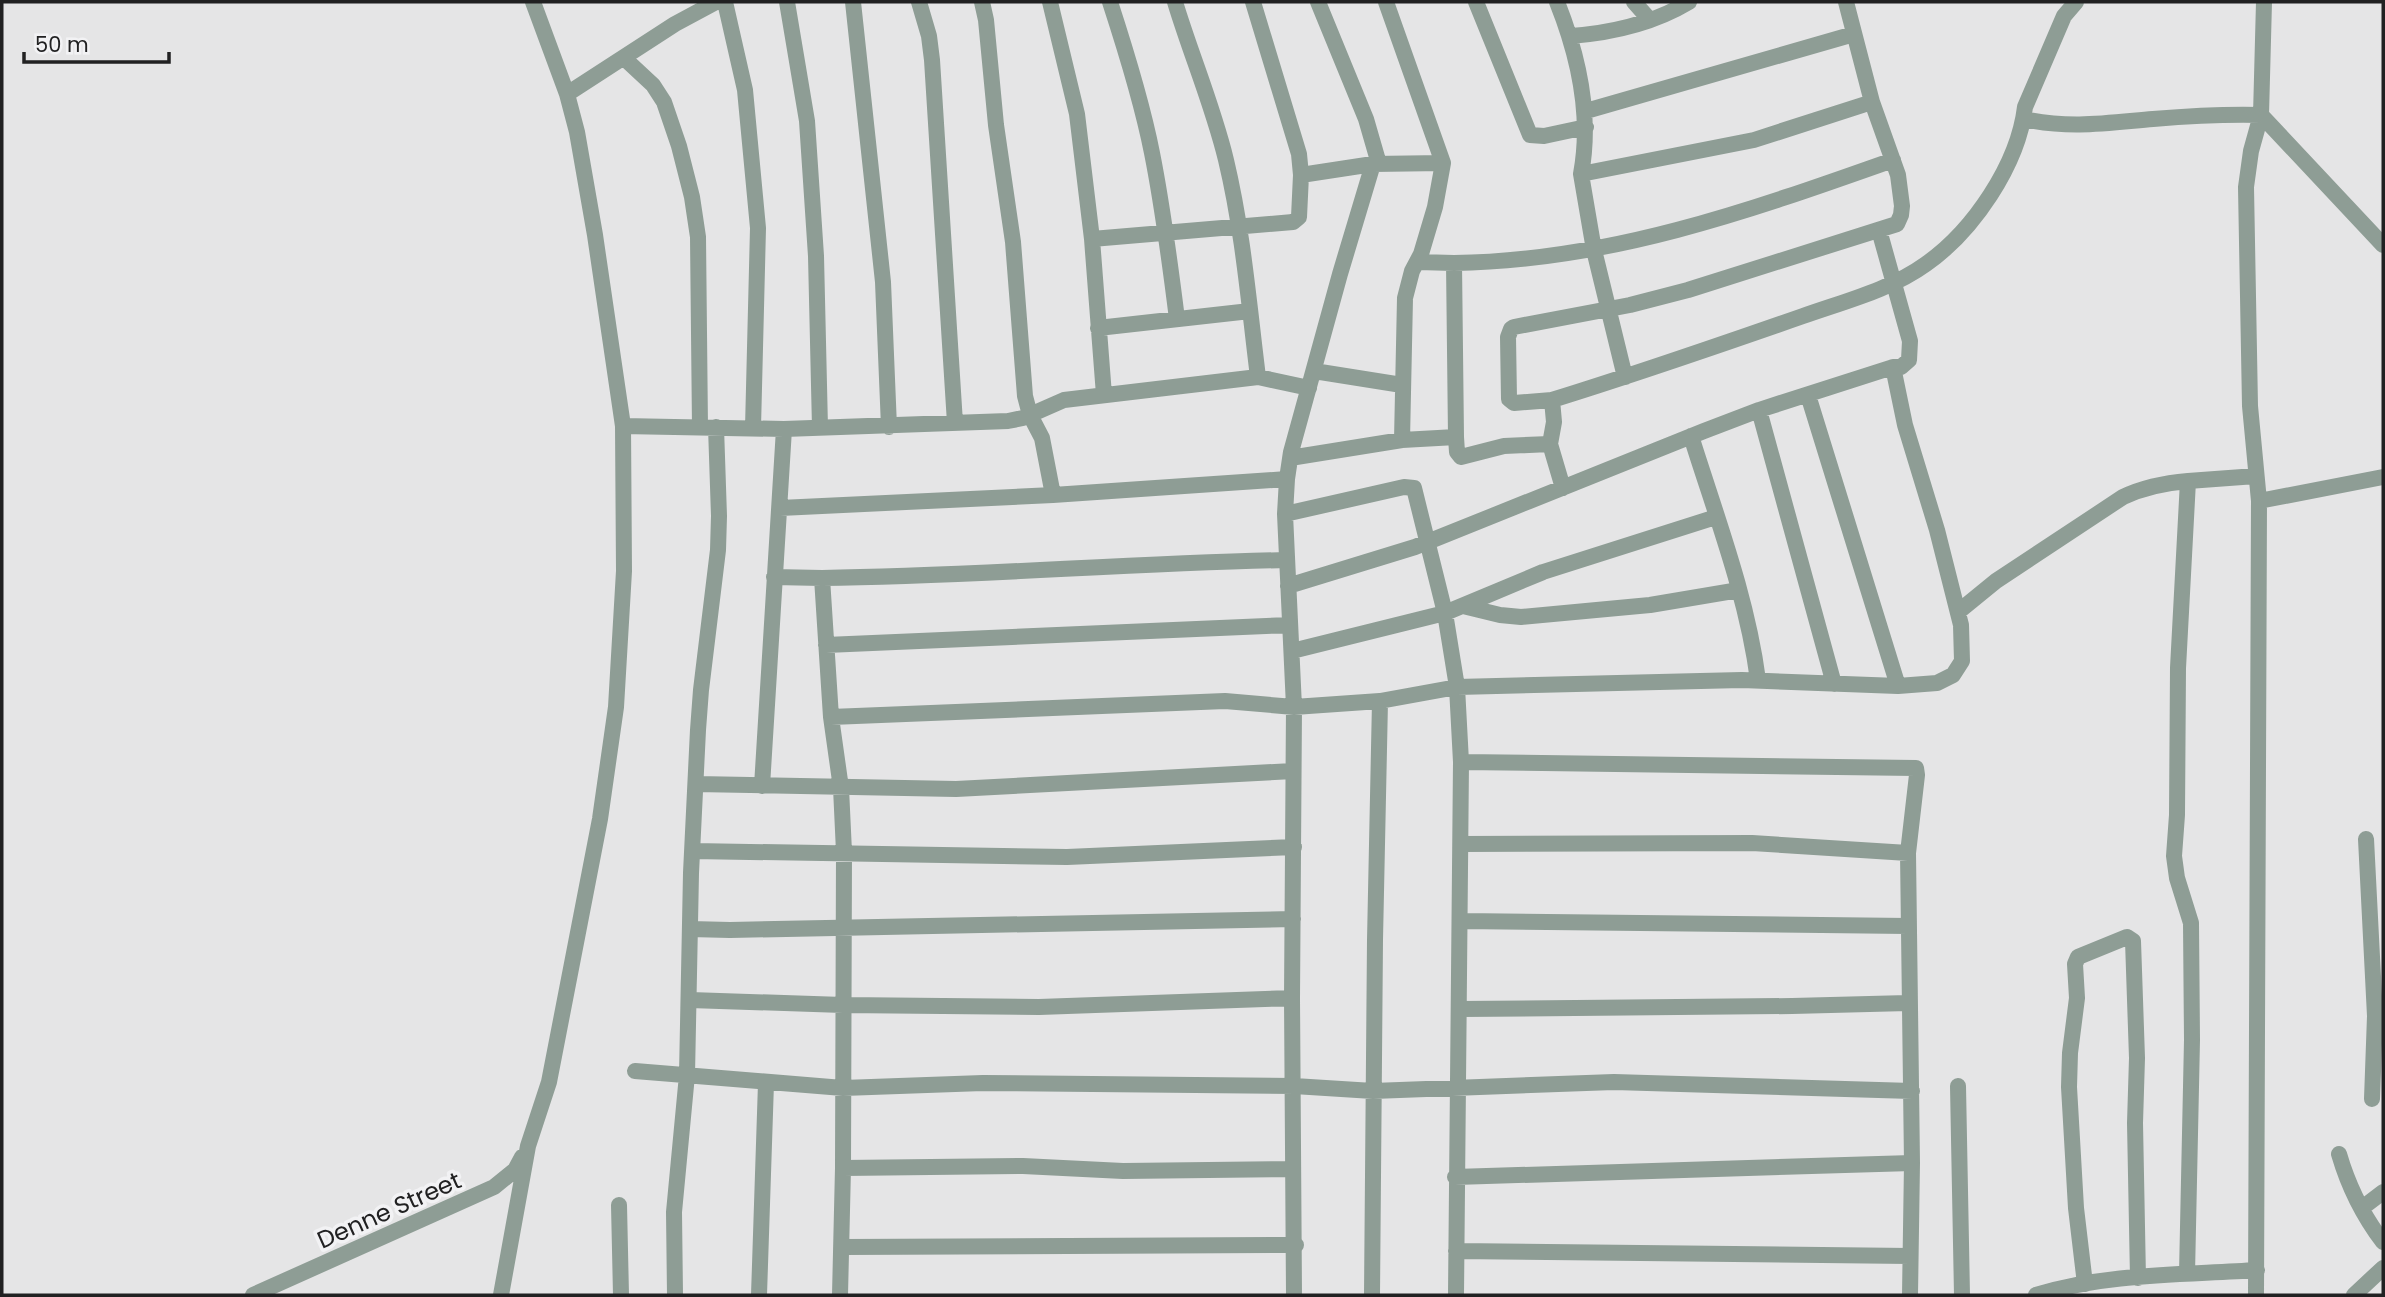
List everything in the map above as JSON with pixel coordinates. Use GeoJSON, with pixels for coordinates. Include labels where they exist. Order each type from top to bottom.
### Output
{"type":"FeatureCollection","features":[{"type":"Feature","properties":{"kind":"street"},"geometry":{"type":"LineString","coordinates":[[501,1295],[528,1146],[549,1082],[600,819],[616,707],[624,571],[623,426],[595,235],[577,132],[567,94],[533,2]]}},
{"type":"Feature","properties":{"kind":"street"},"geometry":{"type":"LineString","coordinates":[[567,94],[675,24],[716,2]]}},
{"type":"Feature","properties":{"kind":"street"},"geometry":{"type":"LineString","coordinates":[[725,2],[745,90],[758,228],[753,428]]}},
{"type":"Feature","properties":{"kind":"street"},"geometry":{"type":"LineString","coordinates":[[787,2],[807,121],[816,256],[820,428]]}},
{"type":"Feature","properties":{"kind":"street"},"geometry":{"type":"LineString","coordinates":[[853,2],[884,294],[889,427]]}},
{"type":"Feature","properties":{"kind":"street"},"geometry":{"type":"LineString","coordinates":[[919,2],[929,36],[932,60],[955,423]]}},
{"type":"Feature","properties":{"kind":"street"},"geometry":{"type":"LineString","coordinates":[[982,2],[1013,242],[1025,396],[1030,415],[1042,438],[1052,495]]}},
{"type":"Feature","properties":{"kind":"street"},"geometry":{"type":"LineString","coordinates":[[1050,2],[1075,105],[1092,239],[1104,395]]}},
{"type":"Feature","properties":{"kind":"street"},"geometry":{"type":"LineString","coordinates":[[1110,2],[1146,125],[1166,233],[1177,319]]}},
{"type":"Feature","properties":{"kind":"street"},"geometry":{"type":"LineString","coordinates":[[1175,2],[1225,157],[1238,226],[1258,377]]}},
{"type":"Feature","properties":{"kind":"street"},"geometry":{"type":"LineString","coordinates":[[1092,239],[1296,220],[1300,213],[1301,175],[1294,135],[1253,2]]}},
{"type":"Feature","properties":{"kind":"street"},"geometry":{"type":"LineString","coordinates":[[1294,1295],[1294,707],[1285,514],[1287,479],[1290,458],[1340,274],[1376,164],[1366,119],[1318,2]]}},
{"type":"Feature","properties":{"kind":"street"},"geometry":{"type":"LineString","coordinates":[[1385,2],[1443,163],[1435,207],[1405,298],[1402,440]]}},
{"type":"Feature","properties":{"kind":"street"},"geometry":{"type":"LineString","coordinates":[[1476,2],[1530,135],[1544,136],[1586,119],[1854,34]]}},
{"type":"Feature","properties":{"kind":"street"},"geometry":{"type":"LineString","coordinates":[[1557,2],[1571,36],[1586,119],[1581,174],[1594,250],[1626,377]]}},
{"type":"Feature","properties":{"kind":"street"},"geometry":{"type":"LineString","coordinates":[[1634,2],[1649,19]]}},
{"type":"Feature","properties":{"kind":"street"},"geometry":{"type":"LineString","coordinates":[[1571,36],[1618,30],[1689,2]]}},
{"type":"Feature","properties":{"kind":"street"},"geometry":{"type":"LineString","coordinates":[[1846,2],[1872,102],[1900,185],[1901,215],[1897,224],[1688,290],[1511,329],[1508,337],[1509,401],[1520,403],[1552,400],[1626,377],[1894,283],[1925,265],[1951,245],[1992,193],[2012,152],[2024,119],[2025,107],[2064,16],[2076,2]]}},
{"type":"Feature","properties":{"kind":"street"},"geometry":{"type":"LineString","coordinates":[[2256,1295],[2259,501],[2250,406],[2246,187],[2251,152],[2262,115],[2264,2]]}},
{"type":"Feature","properties":{"kind":"street"},"geometry":{"type":"LineString","coordinates":[[624,58],[653,85],[664,103],[690,185],[698,237],[699,427]]}},
{"type":"Feature","properties":{"kind":"street"},"geometry":{"type":"LineString","coordinates":[[1581,174],[1755,140],[1872,102]]}},
{"type":"Feature","properties":{"kind":"street"},"geometry":{"type":"LineString","coordinates":[[2024,119],[2044,124],[2089,126],[2198,115],[2262,115],[2383,245]]}},
{"type":"Feature","properties":{"kind":"street"},"geometry":{"type":"LineString","coordinates":[[1418,262],[1489,261],[1594,250],[1635,242],[1738,213],[1893,160]]}},
{"type":"Feature","properties":{"kind":"street"},"geometry":{"type":"LineString","coordinates":[[1301,175],[1376,164],[1443,163]]}},
{"type":"Feature","properties":{"kind":"street"},"geometry":{"type":"LineString","coordinates":[[1288,586],[1407,550],[1759,410],[1906,364],[1911,350],[1908,331],[1879,230]]}},
{"type":"Feature","properties":{"kind":"street"},"geometry":{"type":"LineString","coordinates":[[1454,263],[1457,452],[1461,457],[1504,446],[1550,444]]}},
{"type":"Feature","properties":{"kind":"street"},"geometry":{"type":"LineString","coordinates":[[1098,328],[1250,311]]}},
{"type":"Feature","properties":{"kind":"street"},"geometry":{"type":"LineString","coordinates":[[831,717],[1226,701],[1294,707],[1380,701],[1457,687],[1758,680],[1898,686],[1937,683],[1953,675],[1962,661],[1958,612],[1937,530],[1905,425],[1893,368]]}},
{"type":"Feature","properties":{"kind":"street"},"geometry":{"type":"LineString","coordinates":[[1314,371],[1402,385]]}},
{"type":"Feature","properties":{"kind":"street"},"geometry":{"type":"LineString","coordinates":[[623,426],[784,429],[1008,421],[1030,415],[1059,401],[1258,377],[1309,388]]}},
{"type":"Feature","properties":{"kind":"street"},"geometry":{"type":"LineString","coordinates":[[1808,395],[1898,686]]}},
{"type":"Feature","properties":{"kind":"street"},"geometry":{"type":"LineString","coordinates":[[1552,400],[1554,422],[1550,444],[1563,488]]}},
{"type":"Feature","properties":{"kind":"street"},"geometry":{"type":"LineString","coordinates":[[1759,410],[1834,684]]}},
{"type":"Feature","properties":{"kind":"street"},"geometry":{"type":"LineString","coordinates":[[676,1295],[676,1183],[687,1075],[690,929],[701,690],[718,550],[716,427]]}},
{"type":"Feature","properties":{"kind":"street"},"geometry":{"type":"LineString","coordinates":[[762,786],[784,429]]}},
{"type":"Feature","properties":{"kind":"street"},"geometry":{"type":"LineString","coordinates":[[1691,436],[1739,590],[1754,650],[1758,680]]}},
{"type":"Feature","properties":{"kind":"street"},"geometry":{"type":"LineString","coordinates":[[1290,458],[1402,440],[1456,437]]}},
{"type":"Feature","properties":{"kind":"street"},"geometry":{"type":"LineString","coordinates":[[1958,612],[1996,581],[2123,497],[2140,489],[2161,484],[2256,476]]}},
{"type":"Feature","properties":{"kind":"street"},"geometry":{"type":"LineString","coordinates":[[2259,501],[2383,477]]}},
{"type":"Feature","properties":{"kind":"street"},"geometry":{"type":"LineString","coordinates":[[780,508],[1052,495],[1287,479]]}},
{"type":"Feature","properties":{"kind":"street"},"geometry":{"type":"LineString","coordinates":[[2187,1274],[2192,1040],[2191,923],[2177,878],[2174,856],[2177,816],[2178,656],[2188,481]]}},
{"type":"Feature","properties":{"kind":"street"},"geometry":{"type":"LineString","coordinates":[[1285,514],[1409,486],[1413,488],[1445,613],[1457,687],[1461,762],[1461,1009],[1456,1088],[1456,1295]]}},
{"type":"Feature","properties":{"kind":"street"},"geometry":{"type":"LineString","coordinates":[[1292,651],[1445,613],[1542,572],[1716,517]]}},
{"type":"Feature","properties":{"kind":"street"},"geometry":{"type":"LineString","coordinates":[[774,577],[945,576],[1070,567],[1287,561]]}},
{"type":"Feature","properties":{"kind":"street"},"geometry":{"type":"LineString","coordinates":[[822,578],[831,717],[841,788],[844,852],[843,1247],[840,1295]]}},
{"type":"Feature","properties":{"kind":"street"},"geometry":{"type":"LineString","coordinates":[[1463,606],[1521,617],[1650,605],[1739,590]]}},
{"type":"Feature","properties":{"kind":"street"},"geometry":{"type":"LineString","coordinates":[[826,645],[1290,625]]}},
{"type":"Feature","properties":{"kind":"street"},"geometry":{"type":"LineString","coordinates":[[1372,1295],[1380,701]]}},
{"type":"Feature","properties":{"kind":"street"},"geometry":{"type":"LineString","coordinates":[[1461,762],[1914,766],[1917,769],[1908,853],[1908,1003],[1912,1091],[1910,1295]]}},
{"type":"Feature","properties":{"kind":"street"},"geometry":{"type":"LineString","coordinates":[[696,783],[956,789],[1293,771]]}},
{"type":"Feature","properties":{"kind":"street"},"geometry":{"type":"LineString","coordinates":[[2366,839],[2379,1014],[2372,1099]]}},
{"type":"Feature","properties":{"kind":"street"},"geometry":{"type":"LineString","coordinates":[[1461,844],[1752,843],[1908,853]]}},
{"type":"Feature","properties":{"kind":"street"},"geometry":{"type":"LineString","coordinates":[[693,851],[1068,857],[1294,847]]}},
{"type":"Feature","properties":{"kind":"street"},"geometry":{"type":"LineString","coordinates":[[690,929],[1293,919]]}},
{"type":"Feature","properties":{"kind":"street"},"geometry":{"type":"LineString","coordinates":[[1461,921],[1908,926]]}},
{"type":"Feature","properties":{"kind":"street"},"geometry":{"type":"LineString","coordinates":[[2085,1284],[2076,1208],[2069,1087],[2077,998],[2076,964],[2078,957],[2127,937],[2133,941],[2137,1058],[2135,1136],[2138,1278]]}},
{"type":"Feature","properties":{"kind":"street"},"geometry":{"type":"LineString","coordinates":[[690,1000],[1051,1007],[1292,998]]}},
{"type":"Feature","properties":{"kind":"street"},"geometry":{"type":"LineString","coordinates":[[1461,1009],[1908,1003]]}},
{"type":"Feature","properties":{"kind":"street"},"geometry":{"type":"LineString","coordinates":[[635,1071],[843,1088],[983,1083],[1294,1086],[1373,1091],[1614,1082],[1912,1091]]}},
{"type":"Feature","properties":{"kind":"street"},"geometry":{"type":"LineString","coordinates":[[759,1295],[766,1083]]}},
{"type":"Feature","properties":{"kind":"street"},"geometry":{"type":"LineString","coordinates":[[1958,1086],[1962,1295]]}},
{"type":"Feature","properties":{"kind":"street","name":"Denne Street"},"geometry":{"type":"LineString","coordinates":[[253,1295],[494,1187],[515,1170],[528,1146]]}},
{"type":"Feature","properties":{"kind":"street"},"geometry":{"type":"LineString","coordinates":[[2339,1154],[2362,1208],[2383,1242]]}},
{"type":"Feature","properties":{"kind":"street"},"geometry":{"type":"LineString","coordinates":[[1455,1177],[1912,1163]]}},
{"type":"Feature","properties":{"kind":"street"},"geometry":{"type":"LineString","coordinates":[[843,1168],[1023,1166],[1123,1171],[1293,1169]]}},
{"type":"Feature","properties":{"kind":"street"},"geometry":{"type":"LineString","coordinates":[[2362,1208],[2383,1192]]}},
{"type":"Feature","properties":{"kind":"street"},"geometry":{"type":"LineString","coordinates":[[619,1205],[621,1295]]}},
{"type":"Feature","properties":{"kind":"street"},"geometry":{"type":"LineString","coordinates":[[843,1247],[1296,1245]]}},
{"type":"Feature","properties":{"kind":"street"},"geometry":{"type":"LineString","coordinates":[[1456,1251],[1910,1256]]}},
{"type":"Feature","properties":{"kind":"street"},"geometry":{"type":"LineString","coordinates":[[2354,1295],[2383,1268]]}},
{"type":"Feature","properties":{"kind":"street"},"geometry":{"type":"LineString","coordinates":[[2036,1295],[2085,1284],[2138,1278],[2258,1270]]}}]}
